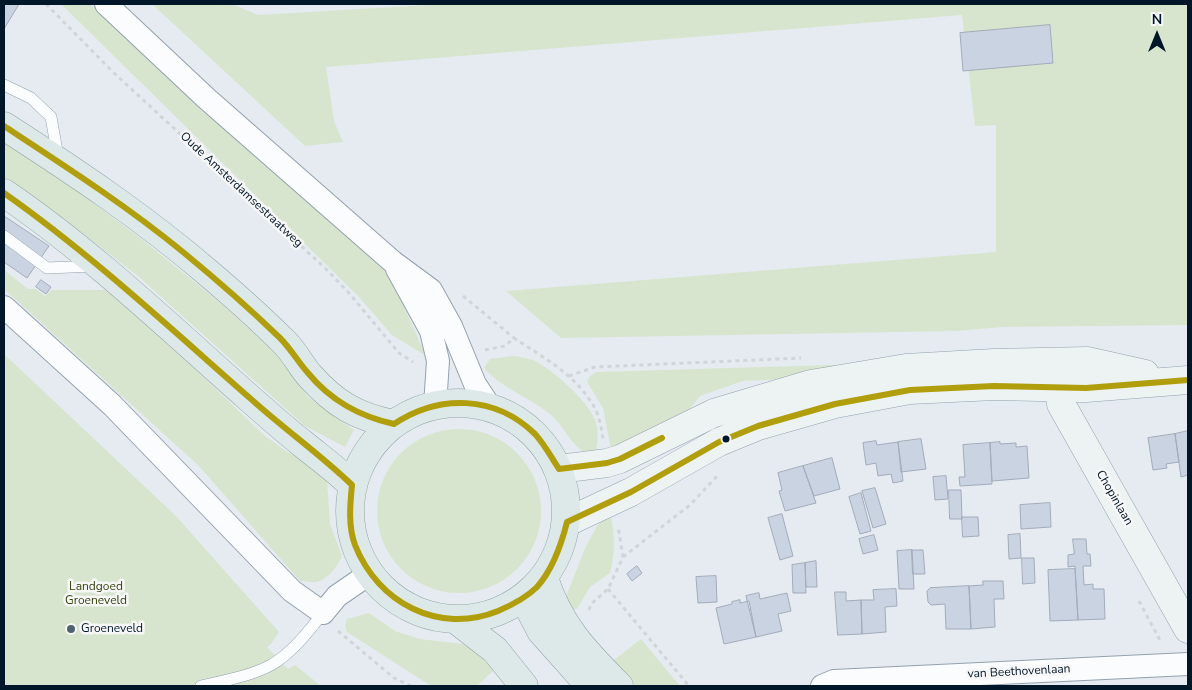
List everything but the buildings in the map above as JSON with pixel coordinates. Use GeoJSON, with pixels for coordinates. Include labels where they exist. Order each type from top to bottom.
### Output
{"type":"FeatureCollection","features":[{"type":"Feature","properties":{"kind":"main road"},"geometry":{"type":"LineString","coordinates":[[4,126],[58,161],[152,227],[206,271],[287,345],[310,376],[335,399],[351,411],[371,420],[394,424]]}},
{"type":"Feature","properties":{"kind":"main road"},"geometry":{"type":"LineString","coordinates":[[4,193],[63,235],[100,266],[258,406],[338,471],[352,486]]}},
{"type":"Feature","properties":{"kind":"main road"},"geometry":{"type":"LineString","coordinates":[[559,469],[607,463],[620,459],[702,418],[811,384],[906,368],[994,363],[1056,375],[1086,388],[1180,380]]}},
{"type":"Feature","properties":{"kind":"main road"},"geometry":{"type":"LineString","coordinates":[[567,522],[614,501],[718,442],[758,426],[835,404],[910,390],[994,386],[1056,375]]}},
{"type":"Feature","properties":{"kind":"main road","name":"Chopinlaan"},"geometry":{"type":"LineString","coordinates":[[1056,375],[1061,404],[1071,424],[1188,629]]}},
{"type":"Feature","properties":{"kind":"main road"},"geometry":{"type":"LineString","coordinates":[[469,403],[490,407],[503,412],[526,426],[545,446],[559,469],[566,495],[567,522],[562,545],[552,567],[544,578],[524,598],[497,613],[455,620],[434,617],[413,610],[388,595],[368,574],[354,545],[349,513],[352,486],[365,455],[377,439],[394,424],[408,415],[435,405],[469,403]]}},
{"type":"Feature","properties":{"kind":"main road"},"geometry":{"type":"LineString","coordinates":[[544,578],[551,599],[566,627],[594,662],[618,686]]}},
{"type":"Feature","properties":{"kind":"main road"},"geometry":{"type":"LineString","coordinates":[[524,598],[541,631],[590,686]]}},
{"type":"Feature","properties":{"kind":"main road"},"geometry":{"type":"LineString","coordinates":[[455,620],[495,650],[524,686]]}},
{"type":"Feature","properties":{"kind":"street"},"geometry":{"type":"LineString","coordinates":[[106,4],[206,98],[393,262],[431,290],[451,326],[475,384],[490,407]]}},
{"type":"Feature","properties":{"kind":"street"},"geometry":{"type":"LineString","coordinates":[[393,262],[431,331],[438,361],[435,405]]}},
{"type":"Feature","properties":{"kind":"street"},"geometry":{"type":"LineString","coordinates":[[4,307],[112,405],[292,591],[323,613],[338,596],[368,574]]}},
{"type":"Feature","properties":{"kind":"street","name":"van Beethovenlaan"},"geometry":{"type":"LineString","coordinates":[[822,686],[834,681],[1188,664]]}},
{"type":"Feature","properties":{"kind":"lane"},"geometry":{"type":"LineString","coordinates":[[4,85],[30,98],[51,117],[58,161]]}},
{"type":"Feature","properties":{"kind":"lane"},"geometry":{"type":"LineString","coordinates":[[4,236],[47,268],[100,266]]}},
{"type":"Feature","properties":{"kind":"lane"},"geometry":{"type":"LineString","coordinates":[[201,686],[238,677],[271,664],[299,642],[323,613]]}},
{"type":"Feature","properties":{"kind":"path","name":"Oude Amsterdamsestraatweg"},"geometry":{"type":"LineString","coordinates":[[46,4],[113,72],[331,274],[349,292],[399,353],[408,360],[417,363],[426,364],[438,361]]}},
{"type":"Feature","properties":{"kind":"path"},"geometry":{"type":"LineString","coordinates":[[464,355],[505,346],[514,338],[569,376],[590,399],[600,422],[607,463]]}},
{"type":"Feature","properties":{"kind":"path"},"geometry":{"type":"LineString","coordinates":[[569,376],[596,367],[808,357]]}},
{"type":"Feature","properties":{"kind":"path"},"geometry":{"type":"LineString","coordinates":[[689,686],[608,589],[623,557],[690,506],[722,471]]}},
{"type":"Feature","properties":{"kind":"path"},"geometry":{"type":"LineString","coordinates":[[614,501],[623,557]]}},
{"type":"Feature","properties":{"kind":"path"},"geometry":{"type":"LineString","coordinates":[[323,613],[331,625],[394,678],[411,686]]}},
{"type":"Feature","properties":{"kind":"green space"},"geometry":{"type":"Polygon","coordinates":[[[61,4],[90,4],[380,263],[396,289],[426,356],[392,335],[359,297],[61,4]]]}},
{"type":"Feature","properties":{"kind":"green space"},"geometry":{"type":"Polygon","coordinates":[[[152,4],[232,4],[258,15],[445,4],[1188,4],[1188,325],[1002,327],[957,331],[561,338],[506,291],[996,252],[996,125],[975,126],[962,15],[326,67],[334,121],[343,142],[305,146],[152,4]]]}},
{"type":"Feature","properties":{"kind":"green space"},"geometry":{"type":"Polygon","coordinates":[[[4,142],[57,176],[139,237],[224,306],[285,362],[308,397],[354,430],[345,447],[305,426],[139,277],[54,211],[4,179],[4,142]]]}},
{"type":"Feature","properties":{"kind":"green space"},"geometry":{"type":"Polygon","coordinates":[[[4,270],[28,289],[36,289],[45,296],[51,290],[108,290],[265,436],[286,451],[304,460],[327,480],[330,524],[342,556],[332,572],[317,582],[300,581],[198,465],[4,289],[4,270]]]}},
{"type":"Feature","properties":{"kind":"green space","name":"Landgoed Groeneveld"},"geometry":{"type":"Polygon","coordinates":[[[4,354],[176,516],[279,632],[267,647],[288,669],[295,665],[321,686],[4,686],[4,354]]]}},
{"type":"Feature","properties":{"kind":"green space"},"geometry":{"type":"Polygon","coordinates":[[[514,356],[531,359],[541,364],[568,386],[585,404],[597,425],[598,439],[595,458],[577,446],[551,415],[508,388],[484,368],[490,359],[514,356]]]}},
{"type":"Feature","properties":{"kind":"green space"},"geometry":{"type":"Polygon","coordinates":[[[863,364],[791,379],[743,381],[700,396],[684,416],[612,455],[603,408],[587,382],[590,376],[597,372],[863,364]]]}},
{"type":"Feature","properties":{"kind":"green space"},"geometry":{"type":"Polygon","coordinates":[[[467,429],[483,432],[498,438],[523,459],[532,472],[538,487],[541,511],[540,527],[532,550],[511,575],[498,584],[483,590],[451,593],[435,590],[420,584],[395,563],[386,550],[380,535],[377,503],[380,487],[386,472],[407,447],[420,438],[435,432],[467,429]]]}},
{"type":"Feature","properties":{"kind":"green space"},"geometry":{"type":"Polygon","coordinates":[[[611,517],[614,545],[610,573],[590,587],[577,609],[564,610],[565,599],[586,546],[600,521],[611,517]]]}},
{"type":"Feature","properties":{"kind":"green space"},"geometry":{"type":"Polygon","coordinates":[[[369,613],[395,631],[420,639],[463,644],[475,651],[494,670],[477,686],[431,686],[347,632],[345,626],[347,619],[369,613]]]}},
{"type":"Feature","properties":{"kind":"green space"},"geometry":{"type":"Polygon","coordinates":[[[641,639],[680,686],[629,686],[609,664],[641,639]]]}},
{"type":"Feature","properties":{"kind":"transit line"},"geometry":{"type":"LineString","coordinates":[[4,126],[118,202],[183,252],[233,294],[280,338],[326,392],[357,412],[394,424],[411,414],[429,407],[466,403],[485,406],[519,421],[535,434],[559,469],[607,463],[620,459],[662,438]]}},
{"type":"Feature","properties":{"kind":"transit line"},"geometry":{"type":"LineString","coordinates":[[4,193],[99,267],[352,485],[351,530],[355,545],[365,565],[379,583],[395,598],[413,609],[433,616],[454,619],[476,617],[498,611],[519,601],[537,587],[548,573],[559,548],[567,522],[631,492],[719,442],[758,426],[835,404],[910,390],[994,386],[1086,388],[1188,380]]}},
{"type":"Feature","properties":{"kind":"place","name":"Groeneveld"},"geometry":{"type":"Point","coordinates":[71,629]}}]}
